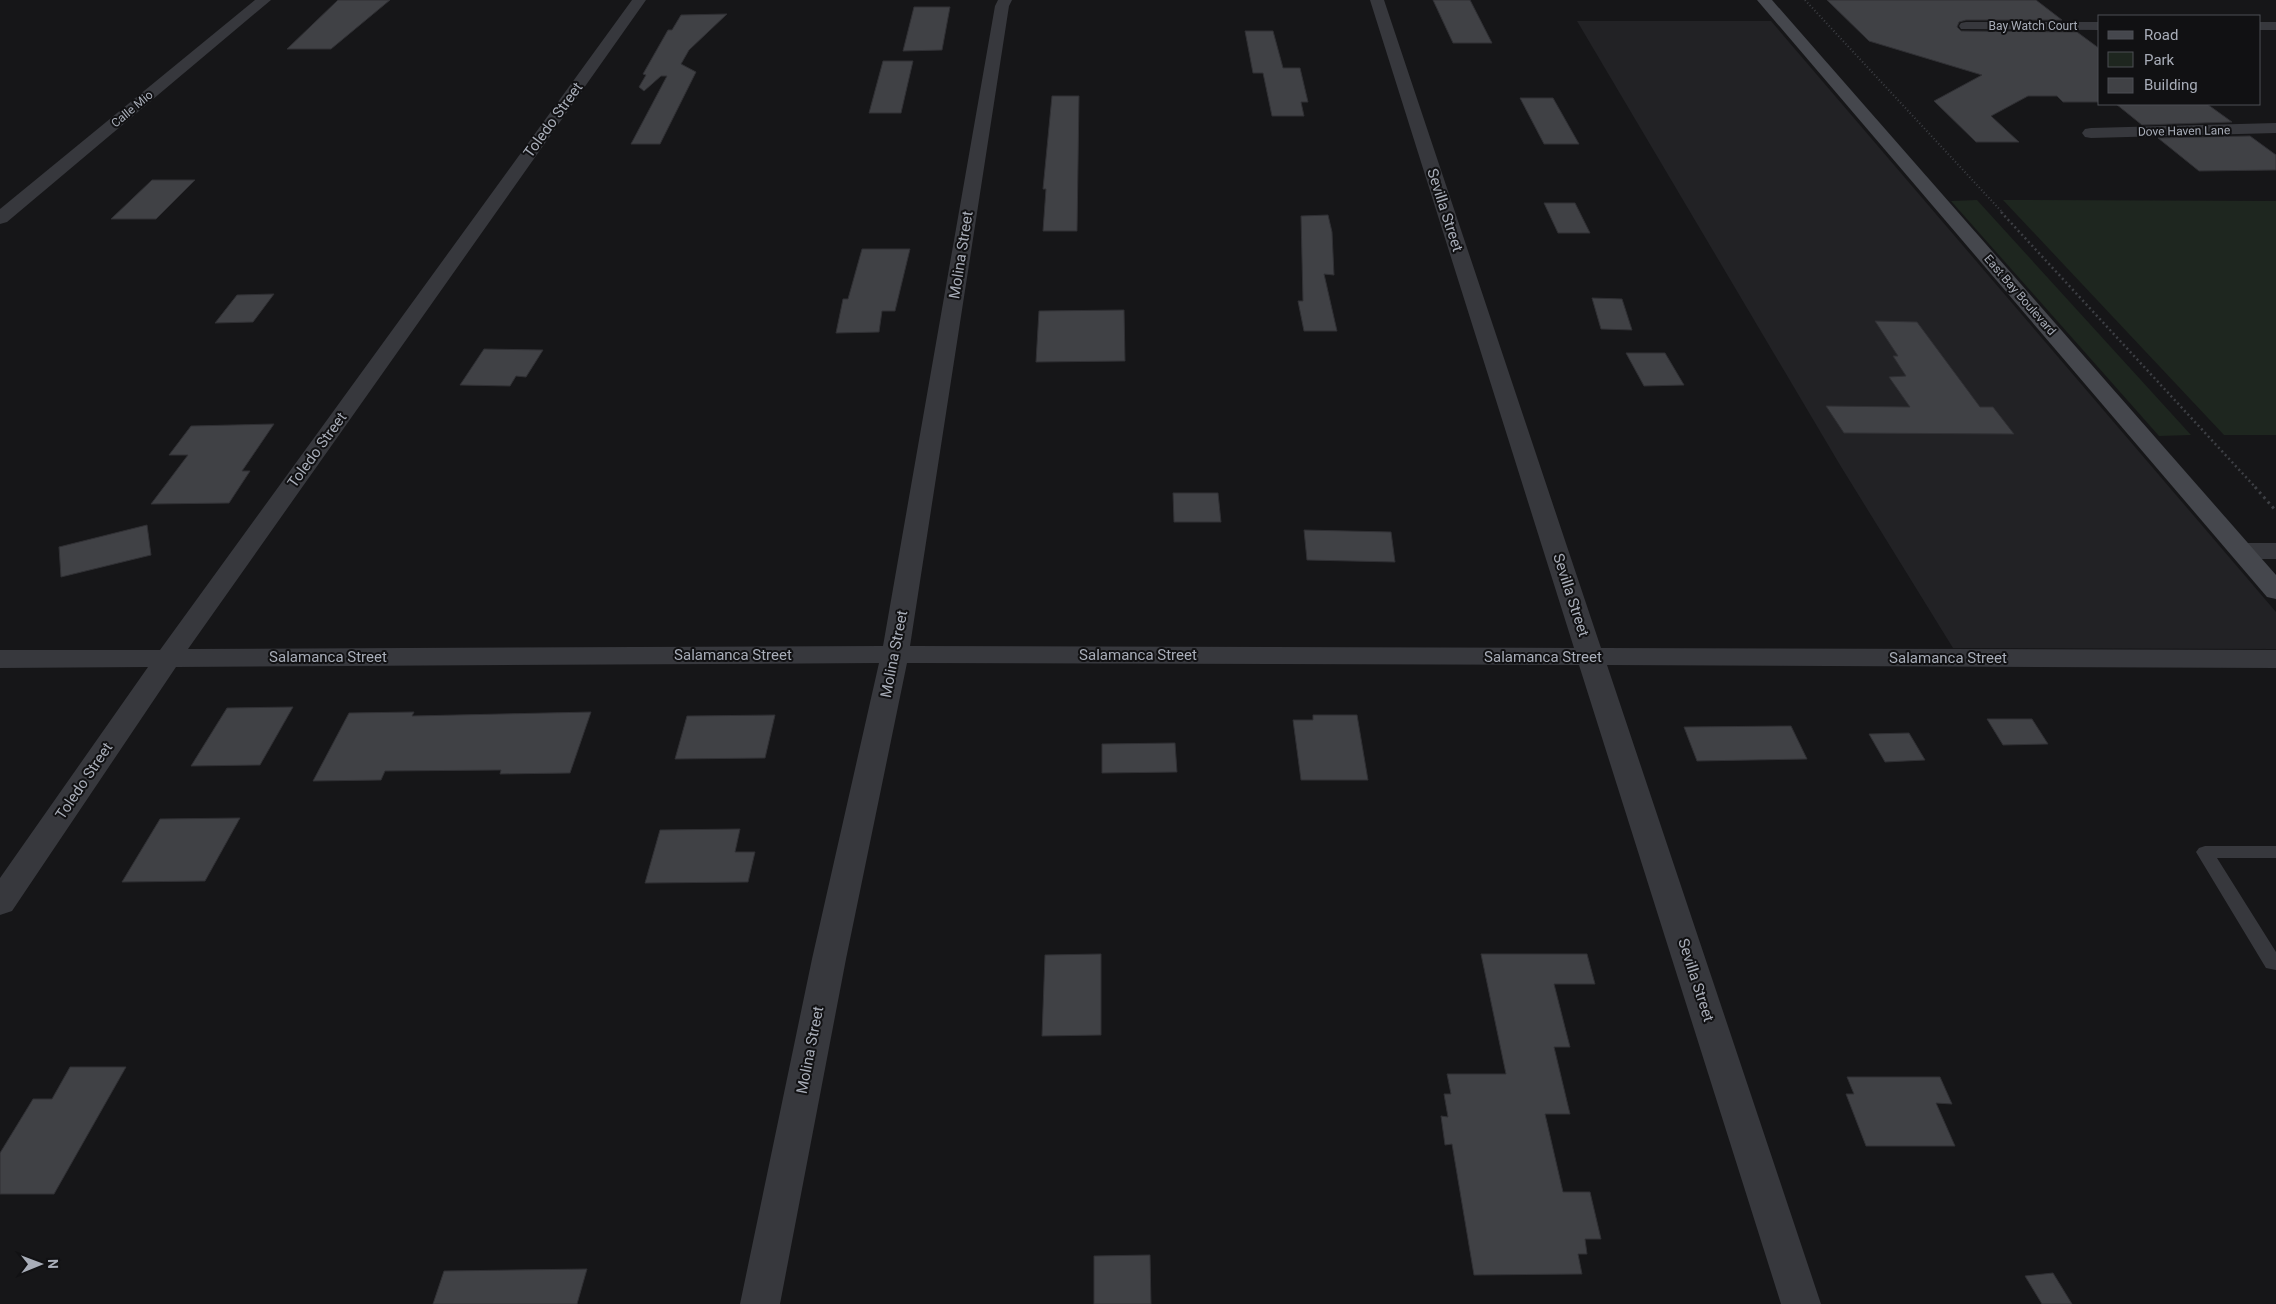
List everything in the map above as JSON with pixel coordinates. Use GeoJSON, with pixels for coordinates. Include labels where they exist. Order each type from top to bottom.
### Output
{"type":"FeatureCollection","features":[{"type":"Feature","properties":{"kind":"main road","name":"East Bay Boulevard"},"geometry":{"type":"LineString","coordinates":[[1764,0],[2276,591]]}},
{"type":"Feature","properties":{"kind":"street","name":"Calle Mio"},"geometry":{"type":"LineString","coordinates":[[0,218],[264,0]]}},
{"type":"Feature","properties":{"kind":"street","name":"Toledo Street"},"geometry":{"type":"LineString","coordinates":[[0,903],[168,658],[639,0]]}},
{"type":"Feature","properties":{"kind":"street","name":"Molina Street"},"geometry":{"type":"LineString","coordinates":[[760,1304],[829,959],[895,654],[1002,6],[1005,0]]}},
{"type":"Feature","properties":{"kind":"street","name":"Sevilla Street"},"geometry":{"type":"LineString","coordinates":[[1377,0],[1801,1304]]}},
{"type":"Feature","properties":{"kind":"street","name":"Bay Watch Court"},"geometry":{"type":"LineString","coordinates":[[1966,26],[2098,26]]}},
{"type":"Feature","properties":{"kind":"street"},"geometry":{"type":"LineString","coordinates":[[2261,26],[2276,26]]}},
{"type":"Feature","properties":{"kind":"street","name":"Dove Haven Lane"},"geometry":{"type":"LineString","coordinates":[[2091,133],[2276,128]]}},
{"type":"Feature","properties":{"kind":"street"},"geometry":{"type":"LineString","coordinates":[[2242,551],[2276,551]]}},
{"type":"Feature","properties":{"kind":"street","name":"Salamanca Street"},"geometry":{"type":"LineString","coordinates":[[0,659],[895,654],[2276,659]]}},
{"type":"Feature","properties":{"kind":"lane"},"geometry":{"type":"LineString","coordinates":[[2276,852],[2205,852],[2273,963],[2276,963]]}},
{"type":"Feature","properties":{"kind":"path"},"geometry":{"type":"LineString","coordinates":[[1805,0],[2231,459],[2276,512]]}},
{"type":"Feature","properties":{"kind":"shaded area"},"geometry":{"type":"Polygon","coordinates":[[[1577,21],[1771,21],[2276,612],[2276,649],[1953,648],[1840,465],[1577,21]]]}},
{"type":"Feature","properties":{"kind":"green space"},"geometry":{"type":"Polygon","coordinates":[[[1977,200],[2191,435],[2159,436],[1951,201],[1977,200]]]}},
{"type":"Feature","properties":{"kind":"green space"},"geometry":{"type":"Polygon","coordinates":[[[2003,200],[2276,201],[2276,435],[2224,435],[2003,200]]]}},
{"type":"Feature","properties":{"kind":"building"},"geometry":{"type":"Polygon","coordinates":[[[338,0],[390,0],[331,49],[287,49],[338,0]]]}},
{"type":"Feature","properties":{"kind":"building"},"geometry":{"type":"Polygon","coordinates":[[[1433,0],[1470,0],[1492,43],[1453,43],[1433,0]]]}},
{"type":"Feature","properties":{"kind":"building"},"geometry":{"type":"Polygon","coordinates":[[[1827,0],[2036,0],[2062,20],[1966,20],[1959,22],[1957,27],[1961,31],[2077,32],[2098,48],[2098,102],[2063,102],[2057,96],[2028,96],[1991,116],[2019,142],[1976,142],[1934,101],[1982,75],[1869,41],[1827,0]]]}},
{"type":"Feature","properties":{"kind":"building"},"geometry":{"type":"Polygon","coordinates":[[[914,7],[950,7],[942,50],[903,51],[914,7]]]}},
{"type":"Feature","properties":{"kind":"building"},"geometry":{"type":"Polygon","coordinates":[[[727,14],[689,50],[681,64],[696,72],[660,144],[631,144],[667,76],[661,76],[644,91],[639,87],[646,75],[643,74],[668,30],[672,30],[681,15],[727,14]]]}},
{"type":"Feature","properties":{"kind":"building"},"geometry":{"type":"Polygon","coordinates":[[[1245,31],[1273,31],[1283,68],[1300,68],[1308,102],[1301,102],[1304,116],[1272,116],[1263,73],[1253,73],[1245,31]]]}},
{"type":"Feature","properties":{"kind":"building"},"geometry":{"type":"Polygon","coordinates":[[[883,61],[913,61],[901,113],[869,113],[883,61]]]}},
{"type":"Feature","properties":{"kind":"building"},"geometry":{"type":"Polygon","coordinates":[[[1052,96],[1079,96],[1077,231],[1043,231],[1046,189],[1043,189],[1052,96]]]}},
{"type":"Feature","properties":{"kind":"building"},"geometry":{"type":"Polygon","coordinates":[[[1520,98],[1553,98],[1579,144],[1544,144],[1520,98]]]}},
{"type":"Feature","properties":{"kind":"building"},"geometry":{"type":"Polygon","coordinates":[[[2117,105],[2208,105],[2232,122],[2142,125],[2117,105]]]}},
{"type":"Feature","properties":{"kind":"building"},"geometry":{"type":"Polygon","coordinates":[[[2250,136],[2276,155],[2276,170],[2199,171],[2158,138],[2250,136]]]}},
{"type":"Feature","properties":{"kind":"building"},"geometry":{"type":"Polygon","coordinates":[[[152,180],[195,180],[156,219],[111,219],[152,180]]]}},
{"type":"Feature","properties":{"kind":"building"},"geometry":{"type":"Polygon","coordinates":[[[1544,203],[1575,203],[1590,233],[1558,233],[1544,203]]]}},
{"type":"Feature","properties":{"kind":"building"},"geometry":{"type":"Polygon","coordinates":[[[1328,215],[1332,232],[1334,275],[1324,274],[1337,331],[1304,331],[1298,301],[1303,301],[1301,216],[1328,215]]]}},
{"type":"Feature","properties":{"kind":"building"},"geometry":{"type":"Polygon","coordinates":[[[862,249],[910,249],[895,311],[882,311],[879,332],[836,333],[843,299],[848,299],[862,249]]]}},
{"type":"Feature","properties":{"kind":"building"},"geometry":{"type":"Polygon","coordinates":[[[274,294],[253,322],[215,323],[237,295],[274,294]]]}},
{"type":"Feature","properties":{"kind":"building"},"geometry":{"type":"Polygon","coordinates":[[[1592,298],[1622,299],[1632,330],[1601,329],[1592,298]]]}},
{"type":"Feature","properties":{"kind":"building"},"geometry":{"type":"Polygon","coordinates":[[[1124,310],[1125,361],[1036,362],[1039,311],[1124,310]]]}},
{"type":"Feature","properties":{"kind":"building"},"geometry":{"type":"Polygon","coordinates":[[[1875,321],[1917,322],[1980,407],[1993,407],[2014,434],[1844,433],[1826,406],[1910,407],[1889,377],[1906,376],[1893,356],[1898,356],[1875,321]]]}},
{"type":"Feature","properties":{"kind":"building"},"geometry":{"type":"Polygon","coordinates":[[[484,349],[543,350],[526,377],[516,376],[510,386],[460,385],[484,349]]]}},
{"type":"Feature","properties":{"kind":"building"},"geometry":{"type":"Polygon","coordinates":[[[1626,353],[1665,353],[1684,385],[1644,386],[1626,353]]]}},
{"type":"Feature","properties":{"kind":"building"},"geometry":{"type":"Polygon","coordinates":[[[274,424],[242,471],[250,471],[229,503],[151,504],[188,455],[169,455],[191,426],[274,424]]]}},
{"type":"Feature","properties":{"kind":"building"},"geometry":{"type":"Polygon","coordinates":[[[1173,493],[1218,493],[1221,522],[1174,522],[1173,493]]]}},
{"type":"Feature","properties":{"kind":"building"},"geometry":{"type":"Polygon","coordinates":[[[147,525],[151,555],[61,577],[59,547],[147,525]]]}},
{"type":"Feature","properties":{"kind":"building"},"geometry":{"type":"Polygon","coordinates":[[[1304,530],[1391,532],[1395,562],[1307,560],[1304,530]]]}},
{"type":"Feature","properties":{"kind":"building"},"geometry":{"type":"Polygon","coordinates":[[[293,707],[260,765],[191,766],[227,708],[293,707]]]}},
{"type":"Feature","properties":{"kind":"building"},"geometry":{"type":"Polygon","coordinates":[[[414,712],[412,716],[591,712],[570,773],[500,774],[501,770],[385,771],[381,780],[313,781],[349,713],[414,712]]]}},
{"type":"Feature","properties":{"kind":"building"},"geometry":{"type":"Polygon","coordinates":[[[775,715],[765,758],[675,759],[687,716],[775,715]]]}},
{"type":"Feature","properties":{"kind":"building"},"geometry":{"type":"Polygon","coordinates":[[[1313,715],[1357,715],[1368,780],[1301,780],[1293,720],[1313,720],[1313,715]]]}},
{"type":"Feature","properties":{"kind":"building"},"geometry":{"type":"Polygon","coordinates":[[[1987,719],[2032,719],[2048,744],[2003,745],[1987,719]]]}},
{"type":"Feature","properties":{"kind":"building"},"geometry":{"type":"Polygon","coordinates":[[[1791,726],[1807,759],[1697,761],[1684,727],[1791,726]]]}},
{"type":"Feature","properties":{"kind":"building"},"geometry":{"type":"Polygon","coordinates":[[[1909,733],[1925,760],[1885,762],[1869,734],[1909,733]]]}},
{"type":"Feature","properties":{"kind":"building"},"geometry":{"type":"Polygon","coordinates":[[[1175,743],[1177,772],[1102,773],[1102,744],[1175,743]]]}},
{"type":"Feature","properties":{"kind":"building"},"geometry":{"type":"Polygon","coordinates":[[[240,818],[205,881],[122,882],[160,819],[240,818]]]}},
{"type":"Feature","properties":{"kind":"building"},"geometry":{"type":"Polygon","coordinates":[[[740,829],[735,852],[755,852],[748,882],[645,883],[660,830],[740,829]]]}},
{"type":"Feature","properties":{"kind":"building"},"geometry":{"type":"Polygon","coordinates":[[[1101,954],[1101,1035],[1042,1036],[1045,955],[1101,954]]]}},
{"type":"Feature","properties":{"kind":"building"},"geometry":{"type":"Polygon","coordinates":[[[1481,954],[1587,954],[1595,984],[1554,984],[1570,1047],[1554,1047],[1570,1114],[1545,1114],[1563,1192],[1590,1192],[1601,1239],[1585,1239],[1587,1254],[1578,1254],[1582,1274],[1474,1275],[1452,1144],[1445,1145],[1441,1116],[1448,1117],[1444,1094],[1451,1094],[1447,1074],[1506,1074],[1481,954]]]}},
{"type":"Feature","properties":{"kind":"building"},"geometry":{"type":"Polygon","coordinates":[[[70,1067],[126,1067],[54,1194],[0,1194],[0,1153],[33,1099],[52,1099],[70,1067]]]}},
{"type":"Feature","properties":{"kind":"building"},"geometry":{"type":"Polygon","coordinates":[[[1847,1077],[1940,1077],[1952,1104],[1936,1103],[1955,1146],[1866,1146],[1846,1094],[1854,1094],[1847,1077]]]}},
{"type":"Feature","properties":{"kind":"building"},"geometry":{"type":"Polygon","coordinates":[[[1150,1255],[1151,1304],[1094,1304],[1094,1256],[1150,1255]]]}},
{"type":"Feature","properties":{"kind":"building"},"geometry":{"type":"Polygon","coordinates":[[[587,1269],[577,1304],[433,1304],[444,1271],[587,1269]]]}},
{"type":"Feature","properties":{"kind":"building"},"geometry":{"type":"Polygon","coordinates":[[[2053,1273],[2072,1304],[2042,1304],[2025,1276],[2053,1273]]]}}]}
